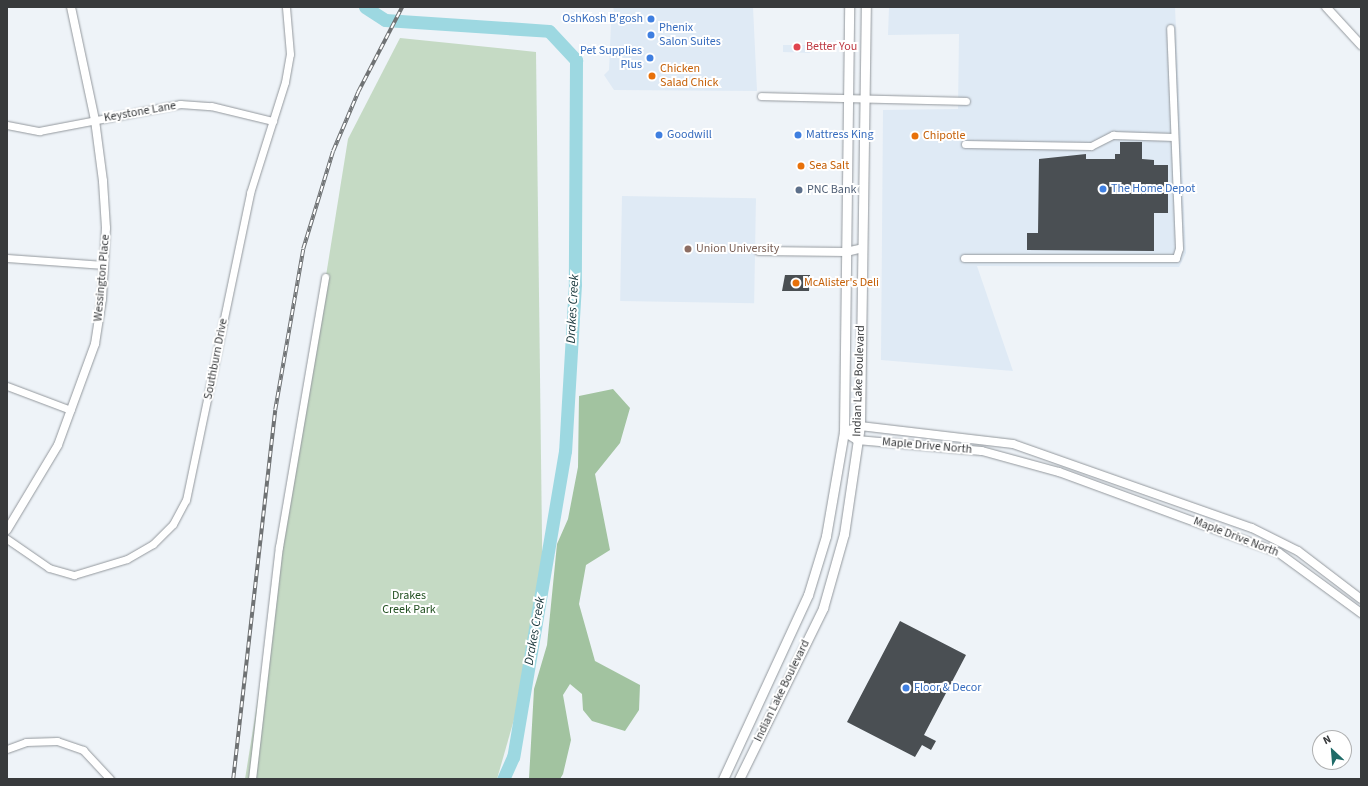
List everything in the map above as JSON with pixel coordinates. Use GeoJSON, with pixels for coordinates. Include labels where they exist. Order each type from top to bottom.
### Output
{"type":"FeatureCollection","features":[{"type":"Feature","properties":{"kind":"main road","name":"Indian Lake Boulevard"},"geometry":{"type":"LineString","coordinates":[[722,779],[808,595],[826,536],[844,432],[849,7]]}},
{"type":"Feature","properties":{"kind":"main road","name":"Indian Lake Boulevard"},"geometry":{"type":"LineString","coordinates":[[740,779],[823,608],[844,534],[860,426],[866,7]]}},
{"type":"Feature","properties":{"kind":"street","name":"Wessington Place"},"geometry":{"type":"LineString","coordinates":[[7,530],[34,490],[58,445],[96,344],[104,265],[106,220],[95,120],[71,7]]}},
{"type":"Feature","properties":{"kind":"street","name":"Southburn Drive"},"geometry":{"type":"LineString","coordinates":[[7,539],[48,568],[74,575],[127,559],[152,544],[173,524],[186,500],[237,246],[290,54],[286,7]]}},
{"type":"Feature","properties":{"kind":"street"},"geometry":{"type":"LineString","coordinates":[[1326,7],[1361,45]]}},
{"type":"Feature","properties":{"kind":"street"},"geometry":{"type":"LineString","coordinates":[[964,258],[1176,258],[1179,248],[1170,28]]}},
{"type":"Feature","properties":{"kind":"street"},"geometry":{"type":"LineString","coordinates":[[761,96],[966,101]]}},
{"type":"Feature","properties":{"kind":"street","name":"Keystone Lane"},"geometry":{"type":"LineString","coordinates":[[7,125],[39,131],[180,104],[211,106],[272,121]]}},
{"type":"Feature","properties":{"kind":"street"},"geometry":{"type":"LineString","coordinates":[[966,144],[1091,146],[1113,135],[1174,137]]}},
{"type":"Feature","properties":{"kind":"street"},"geometry":{"type":"LineString","coordinates":[[759,251],[846,252],[863,248]]}},
{"type":"Feature","properties":{"kind":"street"},"geometry":{"type":"LineString","coordinates":[[7,258],[104,265]]}},
{"type":"Feature","properties":{"kind":"street"},"geometry":{"type":"LineString","coordinates":[[252,779],[280,547],[325,277]]}},
{"type":"Feature","properties":{"kind":"street"},"geometry":{"type":"LineString","coordinates":[[7,386],[72,410]]}},
{"type":"Feature","properties":{"kind":"street","name":"Maple Drive North"},"geometry":{"type":"LineString","coordinates":[[844,432],[860,426],[1013,444],[1062,463],[1252,528],[1285,544],[1361,599]]}},
{"type":"Feature","properties":{"kind":"street","name":"Maple Drive North"},"geometry":{"type":"LineString","coordinates":[[844,432],[857,440],[982,451],[1058,472],[1196,521],[1280,553],[1361,613]]}},
{"type":"Feature","properties":{"kind":"street"},"geometry":{"type":"LineString","coordinates":[[982,451],[984,440]]}},
{"type":"Feature","properties":{"kind":"street"},"geometry":{"type":"LineString","coordinates":[[1058,472],[1062,463]]}},
{"type":"Feature","properties":{"kind":"street"},"geometry":{"type":"LineString","coordinates":[[1196,521],[1199,511]]}},
{"type":"Feature","properties":{"kind":"street"},"geometry":{"type":"LineString","coordinates":[[1280,553],[1285,544]]}},
{"type":"Feature","properties":{"kind":"street"},"geometry":{"type":"LineString","coordinates":[[7,749],[26,742],[57,741],[83,750],[110,779]]}},
{"type":"Feature","properties":{"kind":"shaded area"},"geometry":{"type":"Polygon","coordinates":[[[613,7],[753,7],[757,91],[614,90],[604,75],[609,70],[611,24],[617,23],[613,7]]]}},
{"type":"Feature","properties":{"kind":"shaded area"},"geometry":{"type":"Polygon","coordinates":[[[889,7],[1175,7],[1186,253],[1179,267],[977,266],[1013,371],[881,360],[883,110],[958,109],[959,34],[888,35],[889,7]]]}},
{"type":"Feature","properties":{"kind":"shaded area","name":"Better You"},"geometry":{"type":"Polygon","coordinates":[[[783,45],[811,45],[810,53],[783,52],[783,45]]]}},
{"type":"Feature","properties":{"kind":"shaded area","name":"Union University"},"geometry":{"type":"Polygon","coordinates":[[[622,196],[756,198],[754,303],[620,301],[622,196]]]}},
{"type":"Feature","properties":{"kind":"green space","name":"Drakes Creek Park"},"geometry":{"type":"Polygon","coordinates":[[[400,38],[536,52],[543,618],[497,779],[245,779],[348,139],[400,38]]]}},
{"type":"Feature","properties":{"kind":"green space"},"geometry":{"type":"Polygon","coordinates":[[[613,389],[630,408],[620,443],[595,474],[610,550],[586,565],[579,604],[595,661],[640,685],[639,710],[625,731],[592,721],[583,710],[582,694],[570,684],[563,695],[571,740],[563,774],[560,779],[529,779],[534,689],[547,645],[557,544],[568,519],[578,467],[579,396],[613,389]]]}},
{"type":"Feature","properties":{"kind":"building","name":"The Home Depot"},"geometry":{"type":"Polygon","coordinates":[[[1120,142],[1142,142],[1142,159],[1154,160],[1154,165],[1168,165],[1168,213],[1154,213],[1154,251],[1027,250],[1027,233],[1038,233],[1039,159],[1086,154],[1086,159],[1115,159],[1115,154],[1120,154],[1120,142]]]}},
{"type":"Feature","properties":{"kind":"building","name":"McAlister's Deli"},"geometry":{"type":"Polygon","coordinates":[[[785,275],[810,275],[809,291],[782,291],[785,275]]]}},
{"type":"Feature","properties":{"kind":"building","name":"Floor & Decor"},"geometry":{"type":"Polygon","coordinates":[[[900,621],[966,655],[924,735],[936,741],[931,750],[922,745],[915,757],[847,722],[900,621]]]}},
{"type":"Feature","properties":{"kind":"waterway","name":"Drakes Creek"},"geometry":{"type":"LineString","coordinates":[[365,7],[385,20],[549,31],[576,60],[575,284],[565,451],[513,757],[503,779]]}},
{"type":"Feature","properties":{"kind":"railway"},"geometry":{"type":"LineString","coordinates":[[233,779],[275,410],[303,249],[333,151],[358,92],[402,7]]}},
{"type":"Feature","properties":{"kind":"place","name":"OshKosh B'gosh"},"geometry":{"type":"Point","coordinates":[651,19]}},
{"type":"Feature","properties":{"kind":"place","name":"Phenix Salon Suites"},"geometry":{"type":"Point","coordinates":[651,35]}},
{"type":"Feature","properties":{"kind":"place","name":"Better You"},"geometry":{"type":"Point","coordinates":[797,47]}},
{"type":"Feature","properties":{"kind":"place","name":"Pet Supplies Plus"},"geometry":{"type":"Point","coordinates":[650,58]}},
{"type":"Feature","properties":{"kind":"place","name":"Chicken Salad Chick"},"geometry":{"type":"Point","coordinates":[652,76]}},
{"type":"Feature","properties":{"kind":"place","name":"Goodwill"},"geometry":{"type":"Point","coordinates":[659,135]}},
{"type":"Feature","properties":{"kind":"place","name":"Mattress King"},"geometry":{"type":"Point","coordinates":[798,135]}},
{"type":"Feature","properties":{"kind":"place","name":"Chipotle"},"geometry":{"type":"Point","coordinates":[915,136]}},
{"type":"Feature","properties":{"kind":"place","name":"Sea Salt"},"geometry":{"type":"Point","coordinates":[801,166]}},
{"type":"Feature","properties":{"kind":"place","name":"The Home Depot"},"geometry":{"type":"Point","coordinates":[1103,189]}},
{"type":"Feature","properties":{"kind":"place","name":"PNC Bank"},"geometry":{"type":"Point","coordinates":[799,190]}},
{"type":"Feature","properties":{"kind":"place","name":"Union University"},"geometry":{"type":"Point","coordinates":[688,249]}},
{"type":"Feature","properties":{"kind":"place","name":"McAlister's Deli"},"geometry":{"type":"Point","coordinates":[796,283]}},
{"type":"Feature","properties":{"kind":"place","name":"Floor & Decor"},"geometry":{"type":"Point","coordinates":[906,688]}}]}
